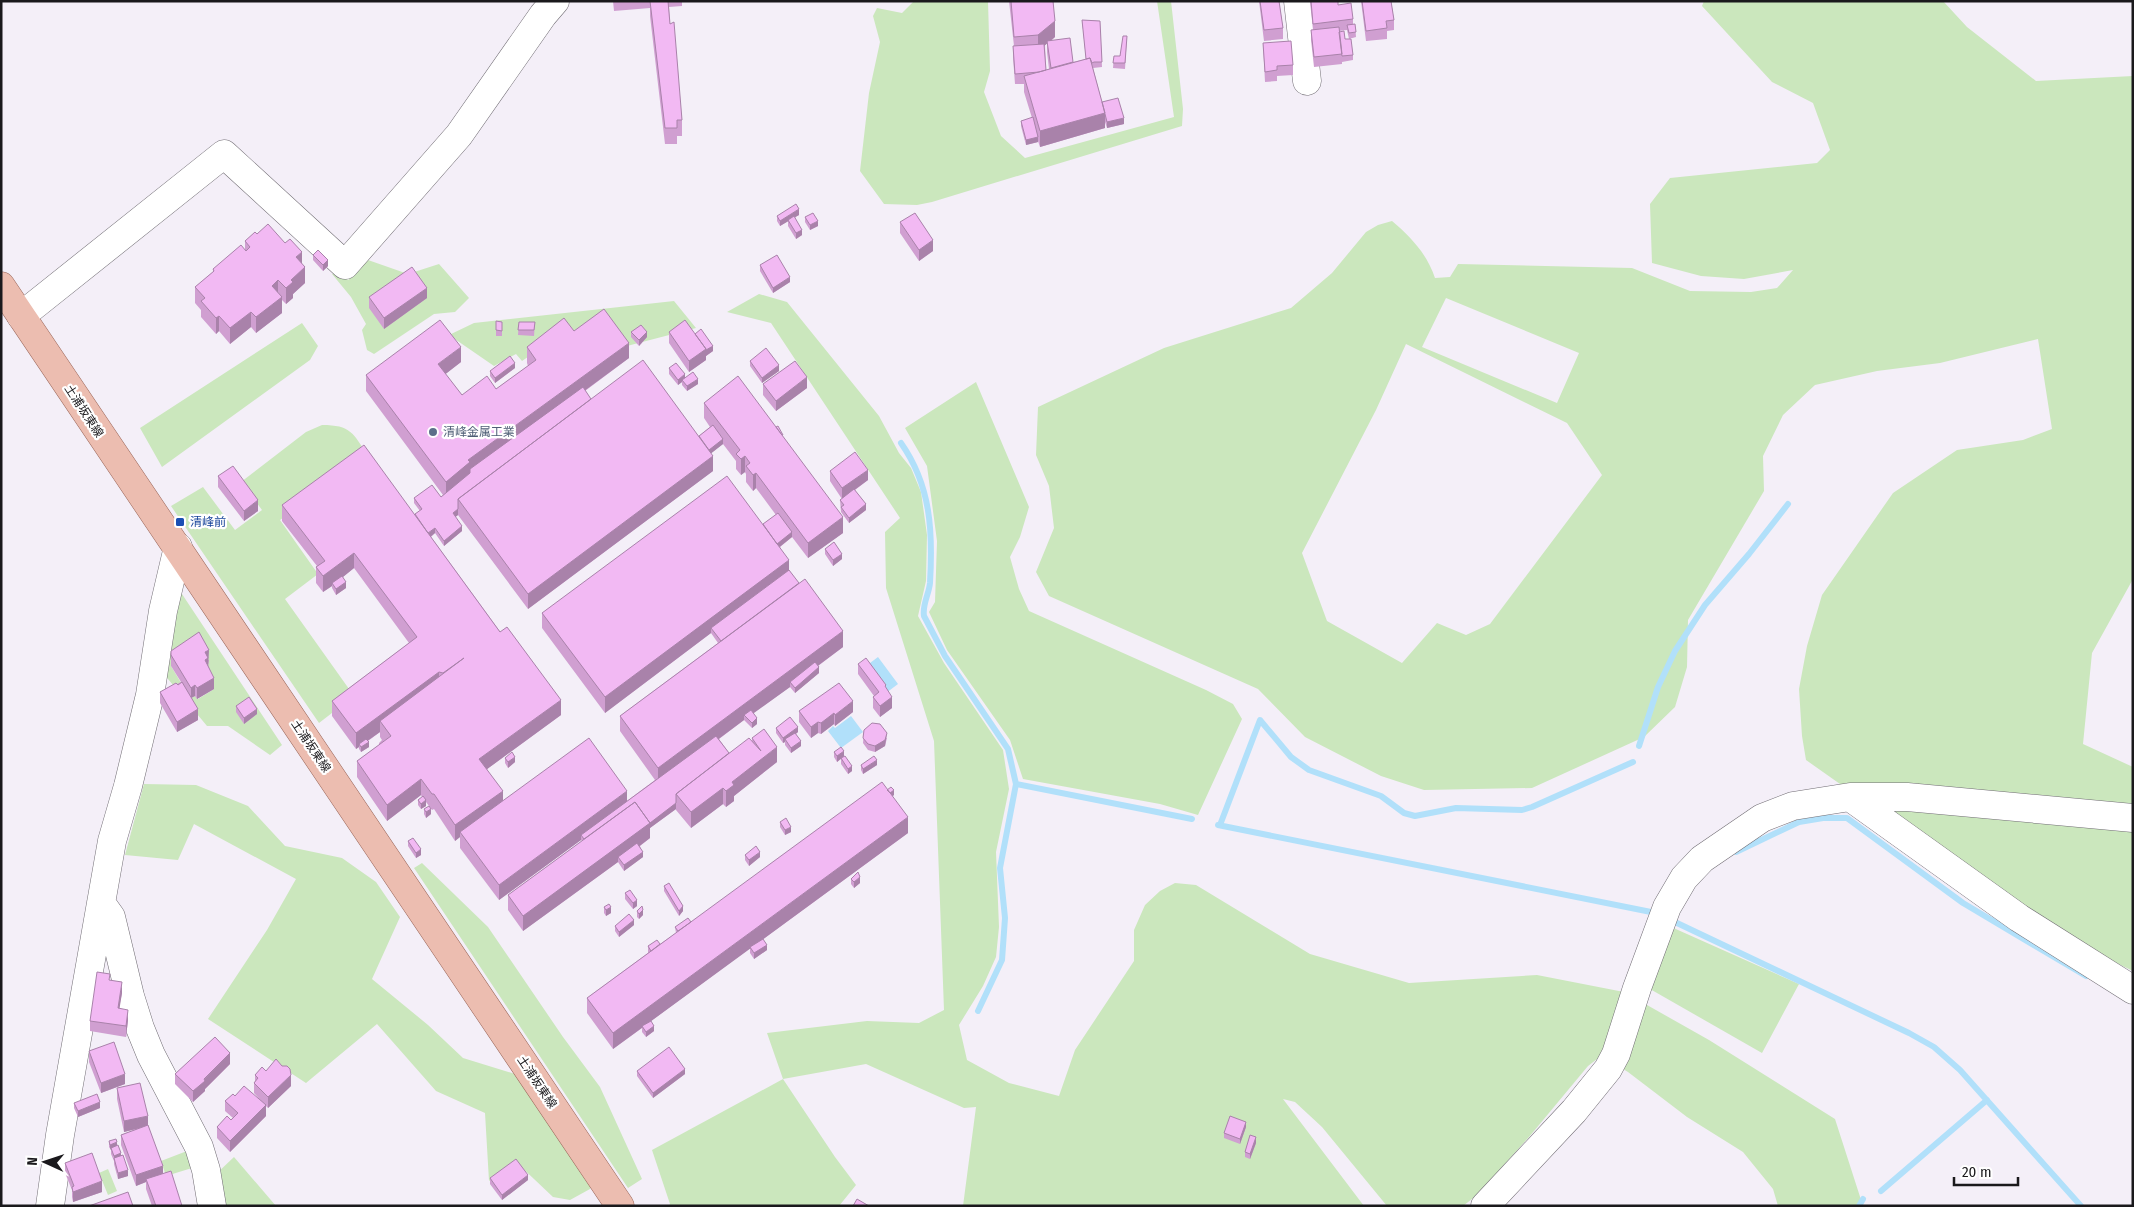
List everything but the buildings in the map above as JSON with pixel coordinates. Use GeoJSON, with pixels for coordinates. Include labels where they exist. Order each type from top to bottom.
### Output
{"type":"FeatureCollection","features":[{"type":"Feature","properties":{"kind":"main road","name":"土浦坂東線"},"geometry":{"type":"LineString","coordinates":[[1,286],[620,1206]]}},
{"type":"Feature","properties":{"kind":"street"},"geometry":{"type":"LineString","coordinates":[[21,316],[224,154],[345,265],[459,135],[543,14],[555,1]]}},
{"type":"Feature","properties":{"kind":"street"},"geometry":{"type":"LineString","coordinates":[[1298,1],[1307,80]]}},
{"type":"Feature","properties":{"kind":"street"},"geometry":{"type":"LineString","coordinates":[[50,1206],[60,1135],[112,841],[128,786],[150,695],[163,611],[178,547]]}},
{"type":"Feature","properties":{"kind":"street"},"geometry":{"type":"LineString","coordinates":[[1484,1206],[1574,1111],[1608,1069],[1616,1054],[1636,988],[1667,907],[1684,878],[1702,859],[1762,818],[1793,806],[1850,797],[1907,797],[2133,818]]}},
{"type":"Feature","properties":{"kind":"street"},"geometry":{"type":"LineString","coordinates":[[1850,797],[2020,918],[2133,990]]}},
{"type":"Feature","properties":{"kind":"street"},"geometry":{"type":"LineString","coordinates":[[101,903],[111,917],[130,996],[150,1055],[199,1147],[206,1170],[212,1206]]}},
{"type":"Feature","properties":{"kind":"green space"},"geometry":{"type":"Polygon","coordinates":[[[914,1],[988,1],[990,71],[984,92],[1001,136],[1025,158],[1174,117],[1157,1],[1171,1],[1183,109],[1182,126],[932,202],[917,205],[884,204],[860,171],[869,93],[880,42],[873,16],[877,8],[902,13],[914,1]]]}},
{"type":"Feature","properties":{"kind":"green space"},"geometry":{"type":"Polygon","coordinates":[[[1704,1],[1943,1],[1967,27],[2036,81],[2133,76],[2133,579],[2092,653],[2083,744],[2133,767],[2133,971],[2069,940],[2010,904],[1806,760],[1802,736],[1799,689],[1807,646],[1822,595],[1893,493],[1957,450],[2023,440],[2052,429],[2038,339],[1940,363],[1877,371],[1815,385],[1783,415],[1763,456],[1764,491],[1688,620],[1687,667],[1675,707],[1644,737],[1532,788],[1424,790],[1381,776],[1305,737],[1258,689],[1049,596],[1036,572],[1054,528],[1049,486],[1036,455],[1038,407],[1164,348],[1291,308],[1332,273],[1366,232],[1378,225],[1392,221],[1399,227],[1428,261],[1435,278],[1450,277],[1458,264],[1632,268],[1690,291],[1751,292],[1777,288],[1793,270],[1744,279],[1701,276],[1652,263],[1650,204],[1670,178],[1817,163],[1830,150],[1813,103],[1772,82],[1702,6],[1704,1]],[[1446,298],[1422,347],[1557,403],[1579,353],[1446,298]],[[1406,344],[1376,410],[1302,553],[1327,621],[1402,663],[1437,623],[1466,635],[1490,624],[1602,475],[1567,423],[1406,344]]]}},
{"type":"Feature","properties":{"kind":"green space"},"geometry":{"type":"Polygon","coordinates":[[[368,260],[408,274],[439,264],[469,298],[455,312],[434,314],[374,354],[367,350],[362,330],[366,324],[351,297],[332,274],[339,271],[348,280],[368,260]]]}},
{"type":"Feature","properties":{"kind":"green space"},"geometry":{"type":"Polygon","coordinates":[[[759,294],[787,302],[879,416],[899,453],[911,468],[921,492],[927,535],[926,581],[918,616],[944,663],[1003,750],[1009,789],[996,852],[999,927],[996,957],[983,986],[959,1025],[967,1060],[1009,1083],[1059,1096],[1075,1050],[1134,961],[1134,930],[1145,905],[1160,891],[1175,883],[1196,885],[1310,954],[1409,983],[1537,975],[1624,992],[1709,1040],[1835,1119],[1863,1206],[1778,1206],[1773,1189],[1743,1152],[1687,1117],[1628,1072],[1601,1056],[1588,1066],[1529,1137],[1477,1195],[1463,1206],[1387,1206],[1322,1127],[1295,1102],[1283,1099],[1364,1206],[963,1206],[976,1107],[964,1108],[866,1064],[783,1079],[767,1033],[867,1021],[919,1023],[944,1010],[934,741],[886,588],[885,532],[900,518],[771,323],[727,312],[759,294]]]}},
{"type":"Feature","properties":{"kind":"green space"},"geometry":{"type":"Polygon","coordinates":[[[674,301],[696,328],[627,346],[576,342],[566,331],[522,361],[516,354],[494,366],[449,335],[474,323],[674,301]]]}},
{"type":"Feature","properties":{"kind":"green space"},"geometry":{"type":"Polygon","coordinates":[[[302,323],[318,346],[310,360],[162,467],[140,428],[302,323]]]}},
{"type":"Feature","properties":{"kind":"green space"},"geometry":{"type":"Polygon","coordinates":[[[976,382],[1029,507],[1020,537],[1010,557],[1019,589],[1029,611],[1206,690],[1233,704],[1242,719],[1198,815],[1160,804],[1023,779],[1010,740],[947,650],[929,612],[935,602],[937,541],[927,466],[905,428],[976,382]]]}},
{"type":"Feature","properties":{"kind":"green space"},"geometry":{"type":"Polygon","coordinates":[[[322,425],[332,425],[350,432],[359,441],[368,456],[280,520],[318,574],[285,599],[354,696],[319,723],[171,506],[203,487],[235,530],[262,510],[241,482],[306,432],[322,425]]]}},
{"type":"Feature","properties":{"kind":"green space"},"geometry":{"type":"Polygon","coordinates":[[[180,591],[282,745],[270,755],[228,726],[207,726],[163,673],[180,591]],[[171,666],[190,698],[195,696],[198,699],[214,689],[171,666]]]}},
{"type":"Feature","properties":{"kind":"green space"},"geometry":{"type":"Polygon","coordinates":[[[144,784],[196,785],[248,806],[285,846],[342,858],[376,882],[400,917],[372,979],[428,1025],[463,1058],[515,1074],[592,1180],[590,1189],[570,1200],[553,1197],[515,1161],[489,1181],[485,1113],[436,1091],[377,1024],[306,1083],[208,1019],[267,930],[296,879],[194,824],[178,860],[125,855],[144,784]]]}},
{"type":"Feature","properties":{"kind":"green space"},"geometry":{"type":"Polygon","coordinates":[[[422,863],[488,927],[563,1037],[600,1087],[642,1179],[628,1188],[414,868],[422,863]]]}},
{"type":"Feature","properties":{"kind":"green space"},"geometry":{"type":"Polygon","coordinates":[[[1669,926],[1799,984],[1762,1053],[1650,989],[1669,926]]]}},
{"type":"Feature","properties":{"kind":"green space"},"geometry":{"type":"Polygon","coordinates":[[[783,1079],[856,1185],[839,1206],[669,1206],[670,1204],[652,1150],[783,1079]]]}},
{"type":"Feature","properties":{"kind":"green space"},"geometry":{"type":"Polygon","coordinates":[[[187,1151],[192,1168],[166,1176],[161,1161],[187,1151]]]}},
{"type":"Feature","properties":{"kind":"green space"},"geometry":{"type":"Polygon","coordinates":[[[234,1157],[276,1206],[220,1206],[214,1176],[234,1157]]]}},
{"type":"Feature","properties":{"kind":"green space"},"geometry":{"type":"Polygon","coordinates":[[[108,1169],[117,1191],[108,1195],[99,1173],[108,1169]]]}},
{"type":"Feature","properties":{"kind":"water"},"geometry":{"type":"Polygon","coordinates":[[[878,657],[898,684],[886,693],[866,666],[878,657]]]}},
{"type":"Feature","properties":{"kind":"water"},"geometry":{"type":"Polygon","coordinates":[[[851,716],[863,732],[841,748],[828,731],[851,716]]]}},
{"type":"Feature","properties":{"kind":"waterway"},"geometry":{"type":"LineString","coordinates":[[901,443],[919,476],[928,510],[931,564],[930,583],[924,616],[945,656],[1008,749],[1016,784],[1000,868],[1005,918],[1002,960],[978,1011]]}},
{"type":"Feature","properties":{"kind":"waterway"},"geometry":{"type":"LineString","coordinates":[[1639,746],[1658,687],[1675,651],[1705,605],[1749,554],[1788,504]]}},
{"type":"Feature","properties":{"kind":"waterway"},"geometry":{"type":"LineString","coordinates":[[1220,825],[1260,720],[1291,757],[1309,770],[1381,796],[1404,813],[1415,816],[1456,808],[1522,810],[1633,762]]}},
{"type":"Feature","properties":{"kind":"waterway"},"geometry":{"type":"LineString","coordinates":[[1016,784],[1192,819]]}},
{"type":"Feature","properties":{"kind":"waterway"},"geometry":{"type":"LineString","coordinates":[[1736,852],[1799,822],[1823,818],[1847,818],[1963,903],[2086,976]]}},
{"type":"Feature","properties":{"kind":"waterway"},"geometry":{"type":"LineString","coordinates":[[1218,825],[1656,913]]}},
{"type":"Feature","properties":{"kind":"waterway"},"geometry":{"type":"LineString","coordinates":[[1677,923],[1909,1033],[1934,1047],[1960,1070],[2081,1206]]}},
{"type":"Feature","properties":{"kind":"waterway"},"geometry":{"type":"LineString","coordinates":[[1881,1191],[1987,1100]]}},
{"type":"Feature","properties":{"kind":"waterway"},"geometry":{"type":"LineString","coordinates":[[1859,1206],[1863,1199]]}},
{"type":"Feature","properties":{"kind":"place","name":"清峰金属工業"},"geometry":{"type":"Point","coordinates":[433,432]}},
{"type":"Feature","properties":{"kind":"place","name":"清峰前"},"geometry":{"type":"Point","coordinates":[180,522]}}]}
